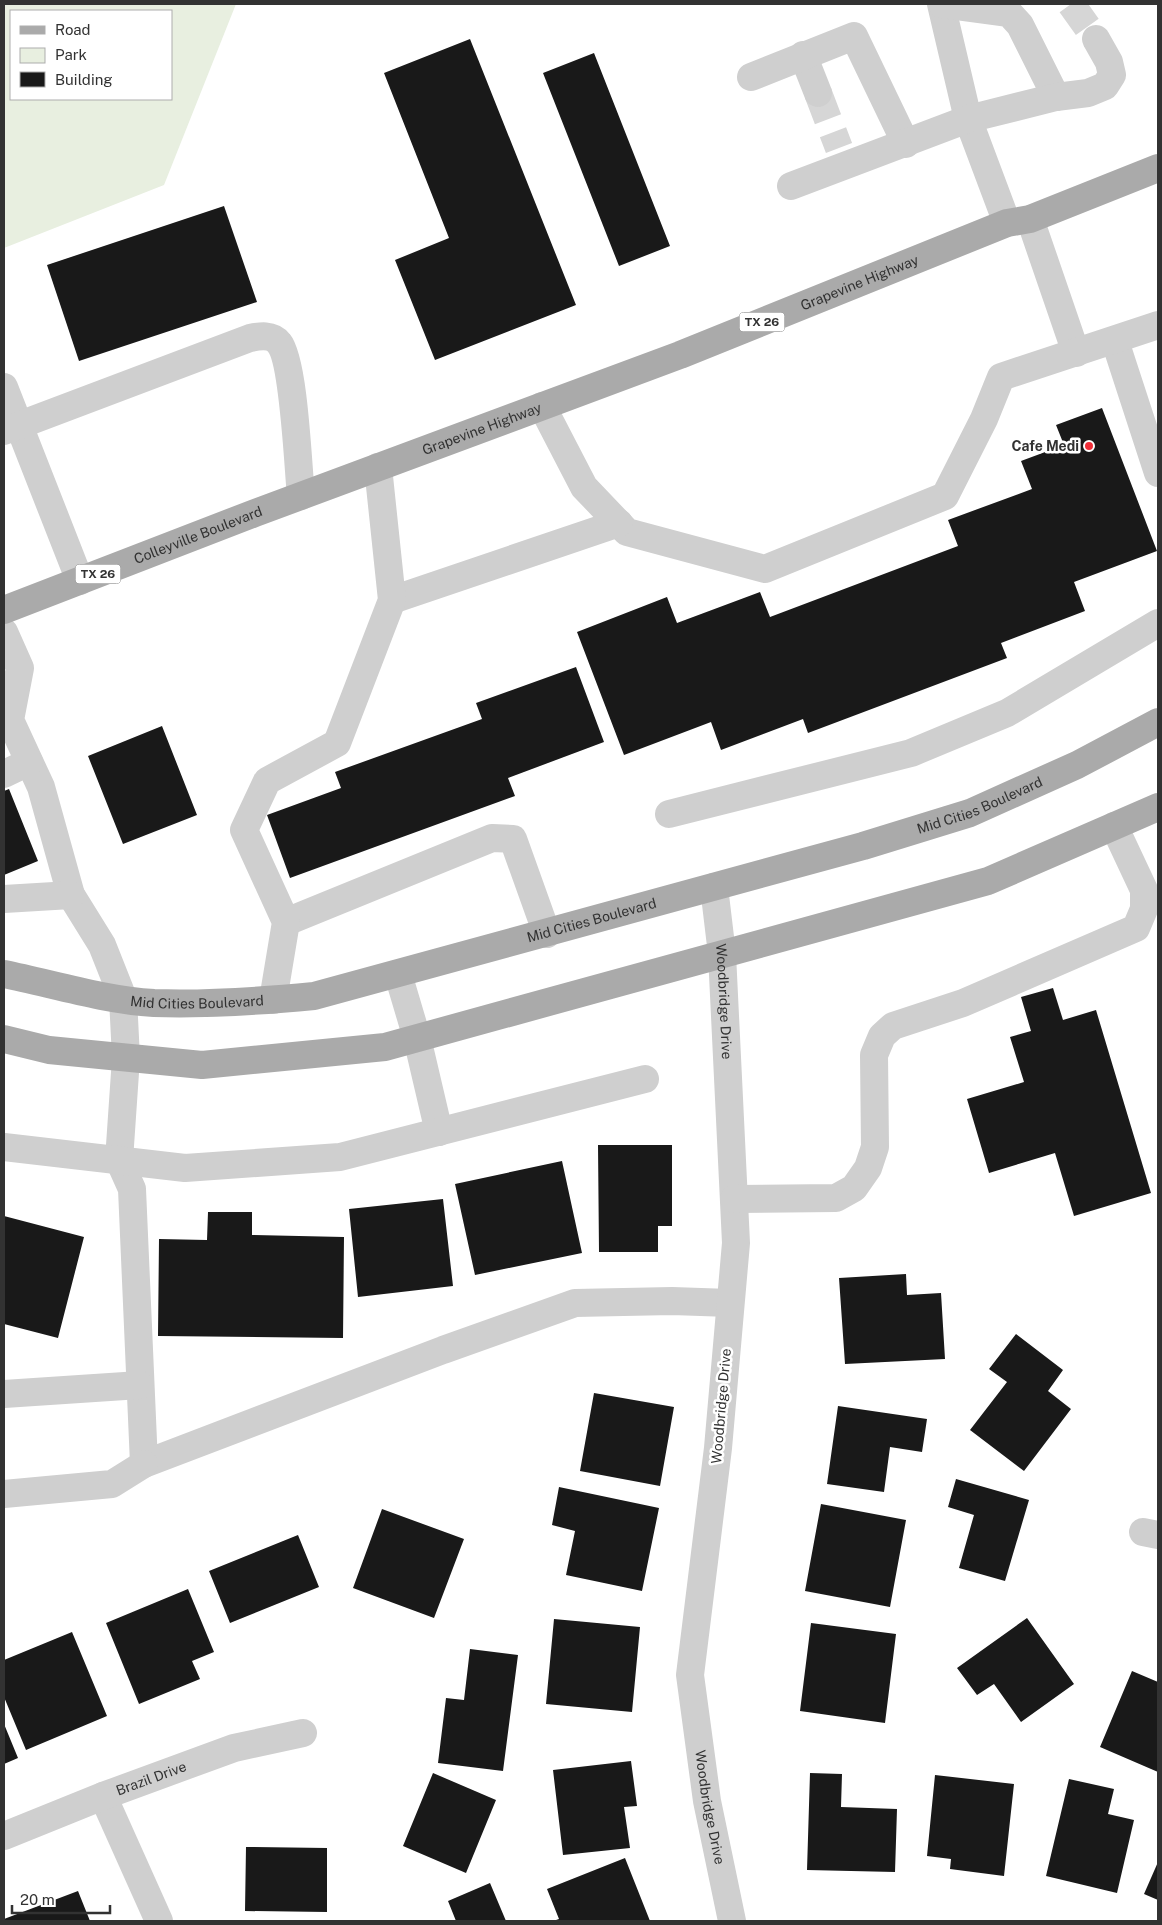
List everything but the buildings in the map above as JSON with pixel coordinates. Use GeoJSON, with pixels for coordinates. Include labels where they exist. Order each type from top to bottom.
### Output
{"type":"FeatureCollection","features":[{"type":"Feature","properties":{"kind":"main road","name":"Grapevine Highway"},"geometry":{"type":"LineString","coordinates":[[371,470],[680,355],[1018,221],[1157,172]]}},
{"type":"Feature","properties":{"kind":"main road","name":"Colleyville Boulevard"},"geometry":{"type":"LineString","coordinates":[[4,610],[371,470]]}},
{"type":"Feature","properties":{"kind":"main road","name":"Mid Cities Boulevard"},"geometry":{"type":"LineString","coordinates":[[4,974],[153,1003],[273,1000],[314,996],[547,934],[863,846],[970,813],[1076,764],[1158,722]]}},
{"type":"Feature","properties":{"kind":"main road"},"geometry":{"type":"LineString","coordinates":[[4,1039],[49,1050],[202,1065],[385,1048],[988,881],[1158,806]]}},
{"type":"Feature","properties":{"kind":"street"},"geometry":{"type":"LineString","coordinates":[[1056,98],[1020,25],[1009,13],[941,4],[968,119],[1018,221],[1076,353]]}},
{"type":"Feature","properties":{"kind":"street"},"geometry":{"type":"LineString","coordinates":[[750,77],[854,36],[906,144]]}},
{"type":"Feature","properties":{"kind":"street"},"geometry":{"type":"LineString","coordinates":[[791,186],[842,157],[906,144],[968,119],[1056,98],[1088,93],[1105,86],[1112,75],[1109,62],[1096,39]]}},
{"type":"Feature","properties":{"kind":"street"},"geometry":{"type":"LineString","coordinates":[[804,55],[818,93]]}},
{"type":"Feature","properties":{"kind":"street"},"geometry":{"type":"LineString","coordinates":[[542,406],[584,487],[627,532],[765,569],[946,496],[984,419],[1001,377],[1115,341],[1158,325]]}},
{"type":"Feature","properties":{"kind":"street"},"geometry":{"type":"LineString","coordinates":[[11,428],[250,338],[266,336],[279,342],[288,364],[301,496]]}},
{"type":"Feature","properties":{"kind":"street"},"geometry":{"type":"LineString","coordinates":[[1115,341],[1158,473]]}},
{"type":"Feature","properties":{"kind":"street"},"geometry":{"type":"LineString","coordinates":[[4,386],[11,428],[80,581]]}},
{"type":"Feature","properties":{"kind":"street"},"geometry":{"type":"LineString","coordinates":[[273,1000],[286,922],[244,830],[267,781],[337,743],[392,600],[371,470]]}},
{"type":"Feature","properties":{"kind":"street"},"geometry":{"type":"LineString","coordinates":[[392,600],[619,523]]}},
{"type":"Feature","properties":{"kind":"street"},"geometry":{"type":"LineString","coordinates":[[668,814],[910,753],[1007,713],[1158,623]]}},
{"type":"Feature","properties":{"kind":"street"},"geometry":{"type":"LineString","coordinates":[[4,632],[20,668],[7,719],[41,787],[71,895],[102,945],[123,998],[126,1058],[120,1160],[132,1189],[144,1464]]}},
{"type":"Feature","properties":{"kind":"street"},"geometry":{"type":"LineString","coordinates":[[4,774],[29,762]]}},
{"type":"Feature","properties":{"kind":"street"},"geometry":{"type":"LineString","coordinates":[[734,1199],[836,1198],[854,1188],[868,1168],[875,1147],[874,1055],[882,1036],[893,1026],[963,1003],[1136,928],[1144,909],[1144,890],[1114,826]]}},
{"type":"Feature","properties":{"kind":"street"},"geometry":{"type":"LineString","coordinates":[[286,922],[492,838],[513,839],[547,934]]}},
{"type":"Feature","properties":{"kind":"street","name":"Woodbridge Drive"},"geometry":{"type":"LineString","coordinates":[[714,887],[722,954],[736,1243],[718,1448],[690,1675],[707,1801],[732,1921]]}},
{"type":"Feature","properties":{"kind":"street"},"geometry":{"type":"LineString","coordinates":[[4,898],[71,895]]}},
{"type":"Feature","properties":{"kind":"street"},"geometry":{"type":"LineString","coordinates":[[398,974],[417,1038],[439,1132]]}},
{"type":"Feature","properties":{"kind":"street"},"geometry":{"type":"LineString","coordinates":[[4,1147],[185,1168],[340,1157],[645,1079]]}},
{"type":"Feature","properties":{"kind":"street"},"geometry":{"type":"LineString","coordinates":[[4,1494],[112,1484],[144,1464],[443,1350],[575,1303],[672,1301],[730,1303]]}},
{"type":"Feature","properties":{"kind":"street"},"geometry":{"type":"LineString","coordinates":[[4,1394],[140,1385]]}},
{"type":"Feature","properties":{"kind":"street","name":"Brazil Drive"},"geometry":{"type":"LineString","coordinates":[[4,1836],[102,1796],[234,1748],[302,1733]]}},
{"type":"Feature","properties":{"kind":"street"},"geometry":{"type":"LineString","coordinates":[[102,1796],[159,1921]]}},
{"type":"Feature","properties":{"kind":"green space"},"geometry":{"type":"Polygon","coordinates":[[[4,4],[236,4],[164,185],[4,248],[4,4]]]}},
{"type":"Feature","properties":{"kind":"tunnel"},"geometry":{"type":"LineString","coordinates":[[1071,4],[1096,39]]}},
{"type":"Feature","properties":{"kind":"tunnel"},"geometry":{"type":"LineString","coordinates":[[818,93],[839,148]]}},
{"type":"Feature","properties":{"kind":"place","name":"Cafe Medi"},"geometry":{"type":"Point","coordinates":[1089,446]}}]}
